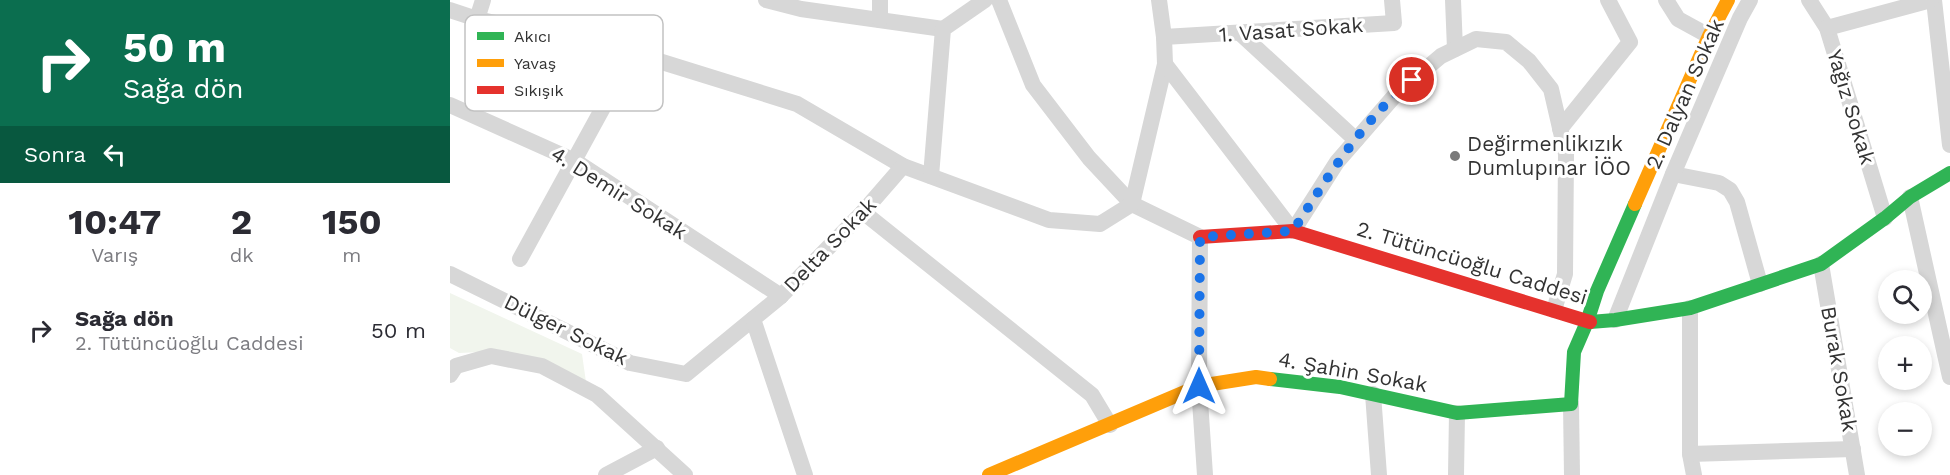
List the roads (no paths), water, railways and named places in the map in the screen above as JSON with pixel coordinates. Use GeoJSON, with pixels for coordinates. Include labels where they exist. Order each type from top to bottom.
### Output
{"type":"FeatureCollection","features":[{"type":"Feature","properties":{"kind":"street"},"geometry":{"type":"LineString","coordinates":[[478,15],[483,0]]}},
{"type":"Feature","properties":{"kind":"street"},"geometry":{"type":"LineString","coordinates":[[766,0],[802,4],[880,20],[943,29],[985,0]]}},
{"type":"Feature","properties":{"kind":"street"},"geometry":{"type":"LineString","coordinates":[[880,0],[880,20]]}},
{"type":"Feature","properties":{"kind":"street"},"geometry":{"type":"LineString","coordinates":[[999,0],[1033,85],[1089,158],[1132,204],[1200,237],[1199,386],[1205,475]]}},
{"type":"Feature","properties":{"kind":"street"},"geometry":{"type":"LineString","coordinates":[[663,62],[796,104],[903,166],[1049,220],[1100,224],[1132,204],[1165,64],[1159,0]]}},
{"type":"Feature","properties":{"kind":"street","name":"1. Vasat Sokak"},"geometry":{"type":"LineString","coordinates":[[1164,37],[1394,23],[1392,0]]}},
{"type":"Feature","properties":{"kind":"street"},"geometry":{"type":"LineString","coordinates":[[1453,0],[1455,49]]}},
{"type":"Feature","properties":{"kind":"street"},"geometry":{"type":"LineString","coordinates":[[1560,129],[1630,42],[1608,0]]}},
{"type":"Feature","properties":{"kind":"street"},"geometry":{"type":"LineString","coordinates":[[1666,0],[1678,19],[1709,36]]}},
{"type":"Feature","properties":{"kind":"street","name":"2. Dalyan Sokak"},"geometry":{"type":"LineString","coordinates":[[1587,322],[1597,291],[1709,36],[1728,0]]}},
{"type":"Feature","properties":{"kind":"street","name":"2. Dalyan Sokak"},"geometry":{"type":"LineString","coordinates":[[1615,320],[1673,174],[1740,18],[1750,0]]}},
{"type":"Feature","properties":{"kind":"street","name":"Yağız Sokak"},"geometry":{"type":"LineString","coordinates":[[1809,0],[1827,28],[1885,218]]}},
{"type":"Feature","properties":{"kind":"street"},"geometry":{"type":"LineString","coordinates":[[1827,28],[1932,0],[1950,145]]}},
{"type":"Feature","properties":{"kind":"street"},"geometry":{"type":"LineString","coordinates":[[450,10],[465,15]]}},
{"type":"Feature","properties":{"kind":"street"},"geometry":{"type":"LineString","coordinates":[[931,176],[943,29]]}},
{"type":"Feature","properties":{"kind":"street"},"geometry":{"type":"LineString","coordinates":[[1240,33],[1356,140]]}},
{"type":"Feature","properties":{"kind":"street"},"geometry":{"type":"LineString","coordinates":[[1165,64],[1293,231],[1337,162],[1397,93],[1442,56],[1476,39],[1506,42],[1529,61],[1551,89],[1566,154],[1565,274],[1554,310]]}},
{"type":"Feature","properties":{"kind":"street","name":"4. Demir Sokak"},"geometry":{"type":"LineString","coordinates":[[450,105],[575,161],[781,296]]}},
{"type":"Feature","properties":{"kind":"street"},"geometry":{"type":"LineString","coordinates":[[520,259],[602,111]]}},
{"type":"Feature","properties":{"kind":"street","name":"Delta Sokak"},"geometry":{"type":"LineString","coordinates":[[687,374],[781,296],[863,212],[903,166]]}},
{"type":"Feature","properties":{"kind":"street","name":"2. Tütüncüoğlu Caddesi"},"geometry":{"type":"LineString","coordinates":[[1200,237],[1293,231],[1587,322],[1615,320],[1690,308],[1821,264],[1910,197],[1950,173]]}},
{"type":"Feature","properties":{"kind":"street"},"geometry":{"type":"LineString","coordinates":[[1673,174],[1719,183],[1730,190],[1737,202],[1760,284]]}},
{"type":"Feature","properties":{"kind":"street"},"geometry":{"type":"LineString","coordinates":[[1910,197],[1950,377]]}},
{"type":"Feature","properties":{"kind":"street"},"geometry":{"type":"LineString","coordinates":[[863,212],[1092,395],[1110,425]]}},
{"type":"Feature","properties":{"kind":"street","name":"Burak Sokak"},"geometry":{"type":"LineString","coordinates":[[1821,264],[1857,475]]}},
{"type":"Feature","properties":{"kind":"street","name":"Dülger Sokak"},"geometry":{"type":"LineString","coordinates":[[450,274],[630,363],[687,374]]}},
{"type":"Feature","properties":{"kind":"street"},"geometry":{"type":"LineString","coordinates":[[1690,308],[1690,454],[1694,475]]}},
{"type":"Feature","properties":{"kind":"street"},"geometry":{"type":"LineString","coordinates":[[753,319],[805,475]]}},
{"type":"Feature","properties":{"kind":"street"},"geometry":{"type":"LineString","coordinates":[[1572,475],[1571,404],[1574,352],[1587,322]]}},
{"type":"Feature","properties":{"kind":"street"},"geometry":{"type":"LineString","coordinates":[[452,368],[491,356],[542,366],[597,395],[685,475]]}},
{"type":"Feature","properties":{"kind":"street","name":"4. Şahin Sokak"},"geometry":{"type":"LineString","coordinates":[[989,475],[1199,386],[1256,377],[1340,387],[1457,413],[1571,404]]}},
{"type":"Feature","properties":{"kind":"street"},"geometry":{"type":"LineString","coordinates":[[1373,393],[1379,475]]}},
{"type":"Feature","properties":{"kind":"street"},"geometry":{"type":"LineString","coordinates":[[1456,475],[1457,413]]}},
{"type":"Feature","properties":{"kind":"street"},"geometry":{"type":"LineString","coordinates":[[606,475],[657,448]]}},
{"type":"Feature","properties":{"kind":"street"},"geometry":{"type":"LineString","coordinates":[[1690,454],[1853,449]]}},
{"type":"Feature","properties":{"kind":"place","name":"Değirmenlikızık Dumlupınar İÖO"},"geometry":{"type":"Point","coordinates":[1455,156]}}]}
